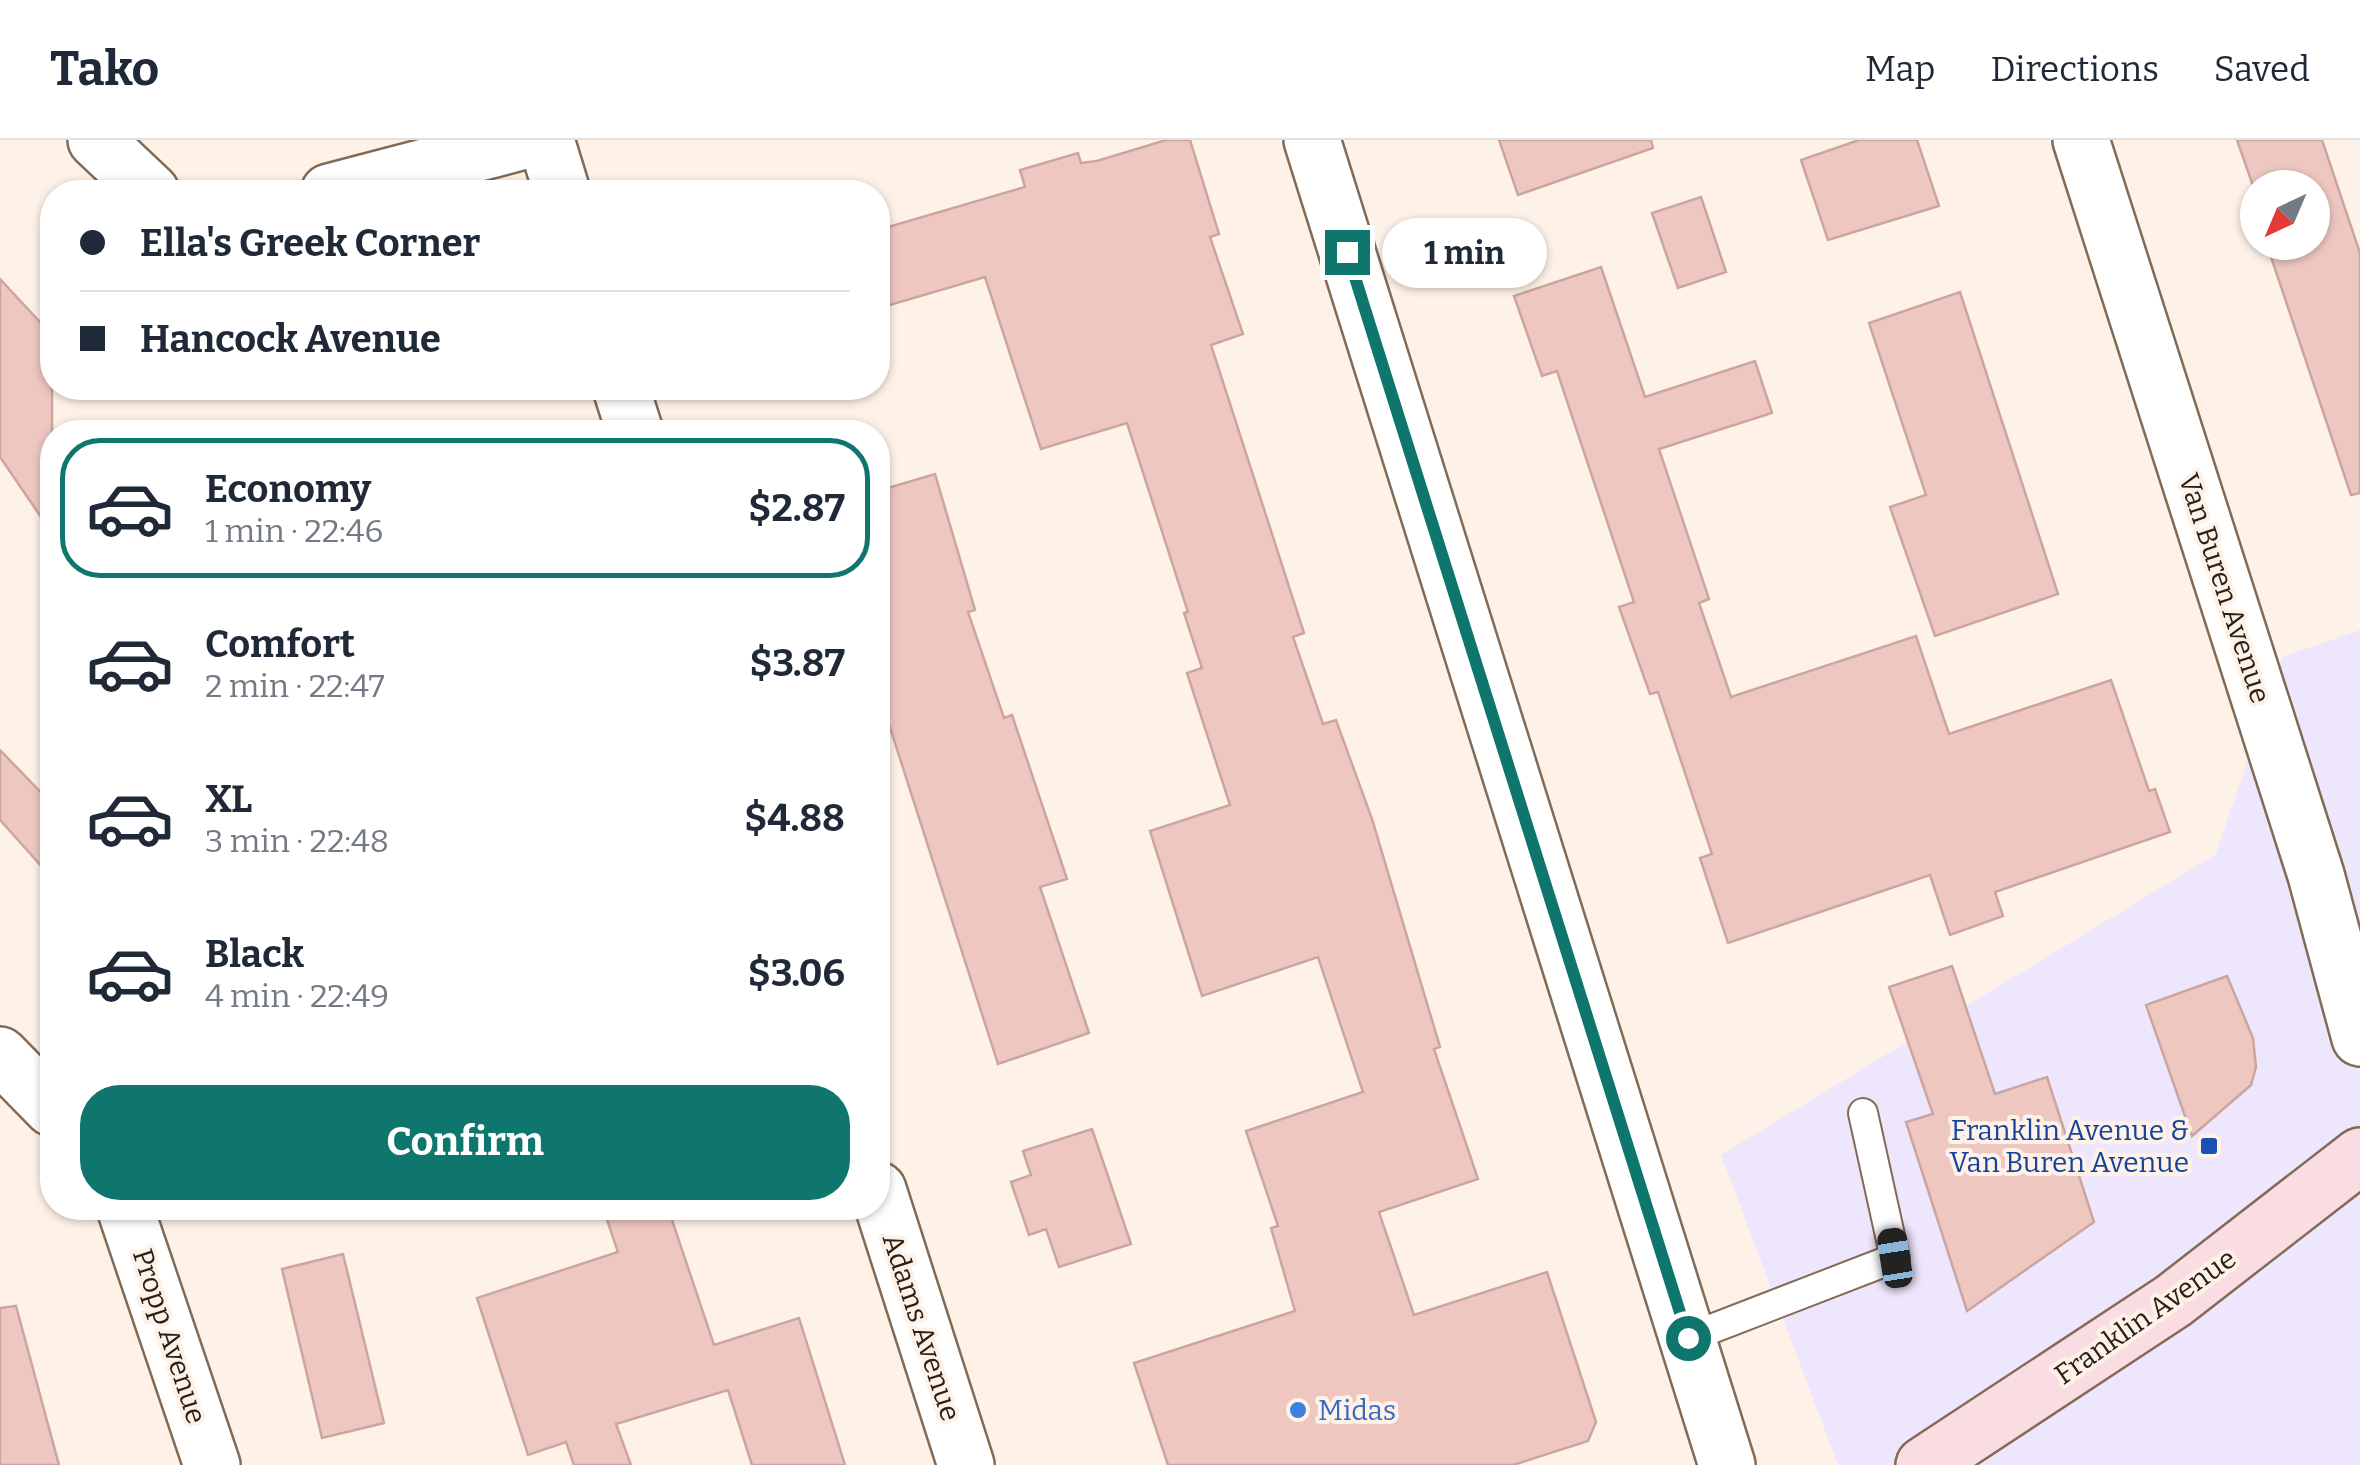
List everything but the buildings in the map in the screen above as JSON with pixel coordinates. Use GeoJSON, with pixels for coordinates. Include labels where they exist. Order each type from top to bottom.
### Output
{"type":"FeatureCollection","features":[{"type":"Feature","properties":{"kind":"main road","name":"Franklin Avenue"},"geometry":{"type":"LineString","coordinates":[[1924,1465],[2173,1301],[2360,1156]]}},
{"type":"Feature","properties":{"kind":"street"},"geometry":{"type":"LineString","coordinates":[[96,140],[139,180]]}},
{"type":"Feature","properties":{"kind":"street"},"geometry":{"type":"LineString","coordinates":[[375,180],[528,140]]}},
{"type":"Feature","properties":{"kind":"street"},"geometry":{"type":"LineString","coordinates":[[546,140],[558,180]]}},
{"type":"Feature","properties":{"kind":"street"},"geometry":{"type":"LineString","coordinates":[[1312,140],[1727,1465]]}},
{"type":"Feature","properties":{"kind":"street","name":"Van Buren Avenue"},"geometry":{"type":"LineString","coordinates":[[2081,140],[2316,874],[2360,1038]]}},
{"type":"Feature","properties":{"kind":"street"},"geometry":{"type":"LineString","coordinates":[[0,1054],[40,1096]]}},
{"type":"Feature","properties":{"kind":"street","name":"Propp Avenue"},"geometry":{"type":"LineString","coordinates":[[129,1220],[212,1465]]}},
{"type":"Feature","properties":{"kind":"street","name":"Adams Avenue"},"geometry":{"type":"LineString","coordinates":[[888,1220],[966,1465]]}},
{"type":"Feature","properties":{"kind":"lane"},"geometry":{"type":"LineString","coordinates":[[1688,1338],[1895,1258],[1863,1113]]}},
{"type":"Feature","properties":{"kind":"shaded area"},"geometry":{"type":"Polygon","coordinates":[[[2360,630],[2360,1465],[1838,1465],[1721,1155],[2216,854],[2282,657],[2360,630]]]}},
{"type":"Feature","properties":{"kind":"place","name":"Franklin Avenue & Van Buren Avenue"},"geometry":{"type":"Point","coordinates":[2209,1146]}},
{"type":"Feature","properties":{"kind":"place","name":"Midas"},"geometry":{"type":"Point","coordinates":[1298,1410]}},
{"type":"Feature","properties":{"kind":"route"},"geometry":{"type":"LineString","coordinates":[[1347,252],[1688,1338]]}}]}
